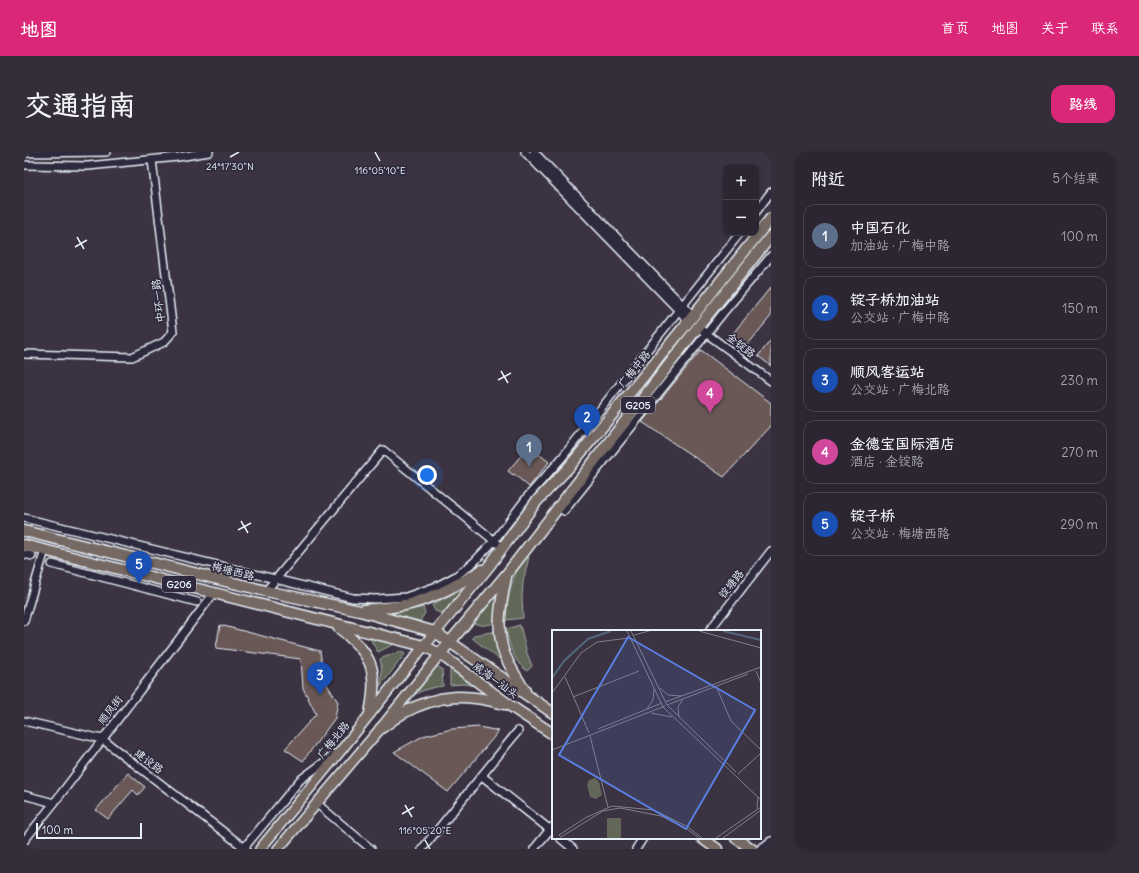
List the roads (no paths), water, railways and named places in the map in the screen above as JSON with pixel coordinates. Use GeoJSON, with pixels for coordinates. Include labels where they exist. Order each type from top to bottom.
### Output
{"type":"FeatureCollection","features":[{"type":"Feature","properties":{"kind":"highway","name":"广梅中路"},"geometry":{"type":"LineString","coordinates":[[424,646],[503,548],[536,502],[569,467],[691,319],[771,218]]}},
{"type":"Feature","properties":{"kind":"highway","name":"G205"},"geometry":{"type":"LineString","coordinates":[[440,654],[506,575],[698,327],[771,236]]}},
{"type":"Feature","properties":{"kind":"highway","name":"梅塘西路"},"geometry":{"type":"LineString","coordinates":[[24,532],[266,591],[360,611],[435,632]]}},
{"type":"Feature","properties":{"kind":"highway","name":"G206"},"geometry":{"type":"LineString","coordinates":[[24,545],[424,646]]}},
{"type":"Feature","properties":{"kind":"highway"},"geometry":{"type":"LineString","coordinates":[[360,611],[410,604],[461,583],[489,566]]}},
{"type":"Feature","properties":{"kind":"highway"},"geometry":{"type":"LineString","coordinates":[[506,575],[500,616],[500,633],[506,657],[528,695]]}},
{"type":"Feature","properties":{"kind":"highway"},"geometry":{"type":"LineString","coordinates":[[470,589],[484,602]]}},
{"type":"Feature","properties":{"kind":"highway"},"geometry":{"type":"LineString","coordinates":[[335,624],[352,638],[360,647],[371,665],[374,674],[374,687],[370,713]]}},
{"type":"Feature","properties":{"kind":"highway","name":"威海—汕头"},"geometry":{"type":"LineString","coordinates":[[435,632],[552,712]]}},
{"type":"Feature","properties":{"kind":"highway","name":"威海—汕头"},"geometry":{"type":"LineString","coordinates":[[424,646],[440,654],[512,707],[552,733]]}},
{"type":"Feature","properties":{"kind":"highway"},"geometry":{"type":"LineString","coordinates":[[380,728],[403,713],[423,703],[446,698],[467,696],[512,707]]}},
{"type":"Feature","properties":{"kind":"highway"},"geometry":{"type":"LineString","coordinates":[[703,839],[717,849]]}},
{"type":"Feature","properties":{"kind":"highway"},"geometry":{"type":"LineString","coordinates":[[737,839],[752,849]]}},
{"type":"Feature","properties":{"kind":"main road","name":"广梅北路"},"geometry":{"type":"LineString","coordinates":[[260,849],[424,646]]}},
{"type":"Feature","properties":{"kind":"main road"},"geometry":{"type":"LineString","coordinates":[[278,849],[440,654]]}},
{"type":"Feature","properties":{"kind":"street"},"geometry":{"type":"LineString","coordinates":[[24,153],[106,152]]}},
{"type":"Feature","properties":{"kind":"street"},"geometry":{"type":"LineString","coordinates":[[24,165],[88,166],[178,157],[209,152]]}},
{"type":"Feature","properties":{"kind":"street"},"geometry":{"type":"LineString","coordinates":[[526,152],[681,308]]}},
{"type":"Feature","properties":{"kind":"street"},"geometry":{"type":"LineString","coordinates":[[534,152],[691,319]]}},
{"type":"Feature","properties":{"kind":"street","name":"中环一路"},"geometry":{"type":"LineString","coordinates":[[24,354],[132,357],[164,342],[173,332],[152,160]]}},
{"type":"Feature","properties":{"kind":"street"},"geometry":{"type":"LineString","coordinates":[[759,208],[771,192]]}},
{"type":"Feature","properties":{"kind":"street"},"geometry":{"type":"LineString","coordinates":[[24,518],[353,598],[376,599],[406,597],[437,586],[456,576],[474,562],[494,541],[528,496],[561,459],[738,236]]}},
{"type":"Feature","properties":{"kind":"street"},"geometry":{"type":"LineString","coordinates":[[558,507],[564,511],[771,256]]}},
{"type":"Feature","properties":{"kind":"street","name":"金锭路"},"geometry":{"type":"LineString","coordinates":[[698,327],[771,381]]}},
{"type":"Feature","properties":{"kind":"street"},"geometry":{"type":"LineString","coordinates":[[266,591],[383,450],[503,548]]}},
{"type":"Feature","properties":{"kind":"street"},"geometry":{"type":"LineString","coordinates":[[24,621],[45,550]]}},
{"type":"Feature","properties":{"kind":"street","name":"锭塘路"},"geometry":{"type":"LineString","coordinates":[[710,630],[771,551]]}},
{"type":"Feature","properties":{"kind":"street"},"geometry":{"type":"LineString","coordinates":[[24,554],[32,556]]}},
{"type":"Feature","properties":{"kind":"street"},"geometry":{"type":"LineString","coordinates":[[52,564],[197,602]]}},
{"type":"Feature","properties":{"kind":"street","name":"顺风街"},"geometry":{"type":"LineString","coordinates":[[24,841],[214,593]]}},
{"type":"Feature","properties":{"kind":"street","name":"建设路"},"geometry":{"type":"LineString","coordinates":[[24,721],[102,739],[244,849]]}},
{"type":"Feature","properties":{"kind":"street"},"geometry":{"type":"LineString","coordinates":[[422,849],[518,731]]}},
{"type":"Feature","properties":{"kind":"street"},"geometry":{"type":"LineString","coordinates":[[244,849],[300,780],[343,748]]}},
{"type":"Feature","properties":{"kind":"street"},"geometry":{"type":"LineString","coordinates":[[482,776],[552,829],[534,849]]}},
{"type":"Feature","properties":{"kind":"street"},"geometry":{"type":"LineString","coordinates":[[24,795],[54,803]]}},
{"type":"Feature","properties":{"kind":"street"},"geometry":{"type":"LineString","coordinates":[[316,803],[371,849]]}},
{"type":"Feature","properties":{"kind":"street"},"geometry":{"type":"LineString","coordinates":[[561,839],[573,849]]}},
{"type":"Feature","properties":{"kind":"street"},"geometry":{"type":"LineString","coordinates":[[636,849],[642,839]]}},
{"type":"Feature","properties":{"kind":"street"},"geometry":{"type":"LineString","coordinates":[[760,849],[771,841]]}},
{"type":"Feature","properties":{"kind":"place","name":"金德宝国际酒店"},"geometry":{"type":"Point","coordinates":[710,413]}},
{"type":"Feature","properties":{"kind":"place","name":"锭子桥加油站"},"geometry":{"type":"Point","coordinates":[587,437]}},
{"type":"Feature","properties":{"kind":"place","name":"中国石化"},"geometry":{"type":"Point","coordinates":[529,467]}},
{"type":"Feature","properties":{"kind":"place","name":"锭子桥"},"geometry":{"type":"Point","coordinates":[139,584]}},
{"type":"Feature","properties":{"kind":"place","name":"顺风客运站"},"geometry":{"type":"Point","coordinates":[320,695]}}]}
